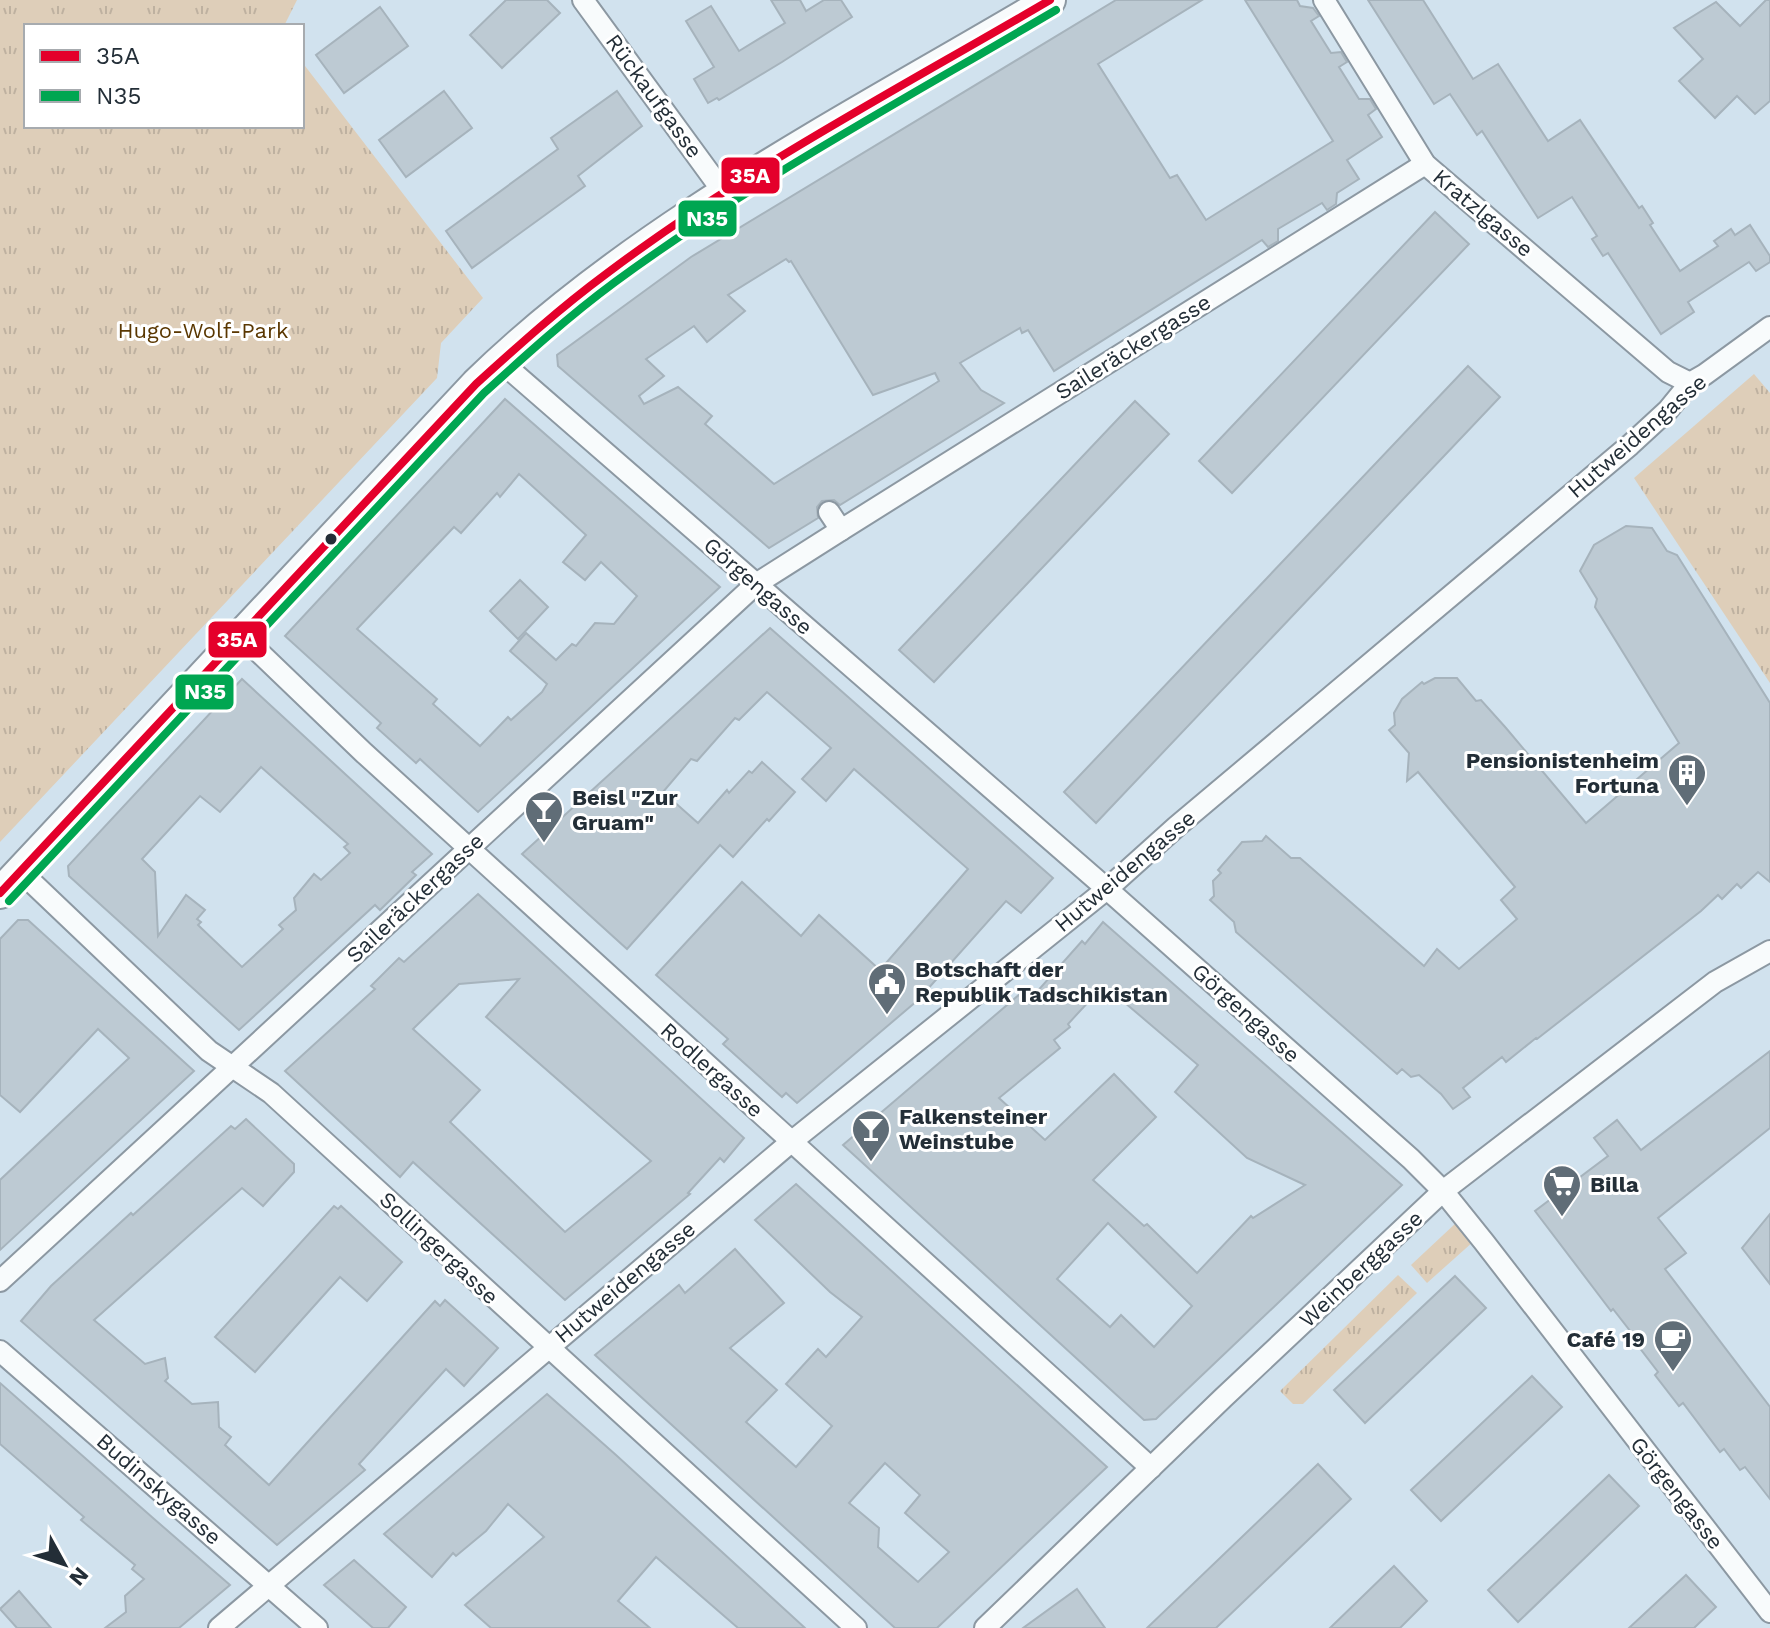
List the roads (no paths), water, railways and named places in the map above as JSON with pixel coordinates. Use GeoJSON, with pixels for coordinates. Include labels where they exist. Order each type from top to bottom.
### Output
{"type":"FeatureCollection","features":[{"type":"Feature","properties":{"kind":"main road"},"geometry":{"type":"LineString","coordinates":[[10,882],[500,361],[540,326],[724,193],[1050,0]]}},
{"type":"Feature","properties":{"kind":"street","name":"Rückaufgasse"},"geometry":{"type":"LineString","coordinates":[[583,0],[724,193]]}},
{"type":"Feature","properties":{"kind":"street","name":"Kratzlgasse"},"geometry":{"type":"LineString","coordinates":[[1324,0],[1425,164],[1668,372],[1690,383]]}},
{"type":"Feature","properties":{"kind":"street","name":"Saileräckergasse"},"geometry":{"type":"LineString","coordinates":[[0,1281],[756,584],[1425,164]]}},
{"type":"Feature","properties":{"kind":"street","name":"Hutweidengasse"},"geometry":{"type":"LineString","coordinates":[[219,1628],[791,1142],[1107,889],[1176,827],[1630,445],[1668,410],[1690,383],[1770,327]]}},
{"type":"Feature","properties":{"kind":"street","name":"Görgengasse"},"geometry":{"type":"LineString","coordinates":[[500,361],[1107,889],[1411,1159],[1443,1191],[1770,1612]]}},
{"type":"Feature","properties":{"kind":"street"},"geometry":{"type":"LineString","coordinates":[[829,512],[841,530]]}},
{"type":"Feature","properties":{"kind":"street","name":"Rodlergasse"},"geometry":{"type":"LineString","coordinates":[[241,635],[364,753],[1151,1468]]}},
{"type":"Feature","properties":{"kind":"street","name":"Sollingergasse"},"geometry":{"type":"LineString","coordinates":[[10,882],[209,1051],[271,1093],[856,1628]]}},
{"type":"Feature","properties":{"kind":"street","name":"Weinberggasse"},"geometry":{"type":"LineString","coordinates":[[985,1628],[1443,1191],[1715,982],[1770,951]]}},
{"type":"Feature","properties":{"kind":"street","name":"Budinskygasse"},"geometry":{"type":"LineString","coordinates":[[0,1351],[317,1628]]}},
{"type":"Feature","properties":{"kind":"place","name":"Pensionistenheim Fortuna"},"geometry":{"type":"Point","coordinates":[1687,807]}},
{"type":"Feature","properties":{"kind":"place","name":"Beisl \"Zur Gruam\""},"geometry":{"type":"Point","coordinates":[544,844]}},
{"type":"Feature","properties":{"kind":"place","name":"Botschaft der Republik Tadschikistan"},"geometry":{"type":"Point","coordinates":[887,1016]}},
{"type":"Feature","properties":{"kind":"place","name":"Falkensteiner Weinstube"},"geometry":{"type":"Point","coordinates":[871,1163]}},
{"type":"Feature","properties":{"kind":"place","name":"Billa"},"geometry":{"type":"Point","coordinates":[1562,1218]}},
{"type":"Feature","properties":{"kind":"place","name":"Café 19"},"geometry":{"type":"Point","coordinates":[1673,1373]}},
{"type":"Feature","properties":{"kind":"park label","name":"Hugo-Wolf-Park"},"geometry":{"type":"Point","coordinates":[203,330]}}]}
